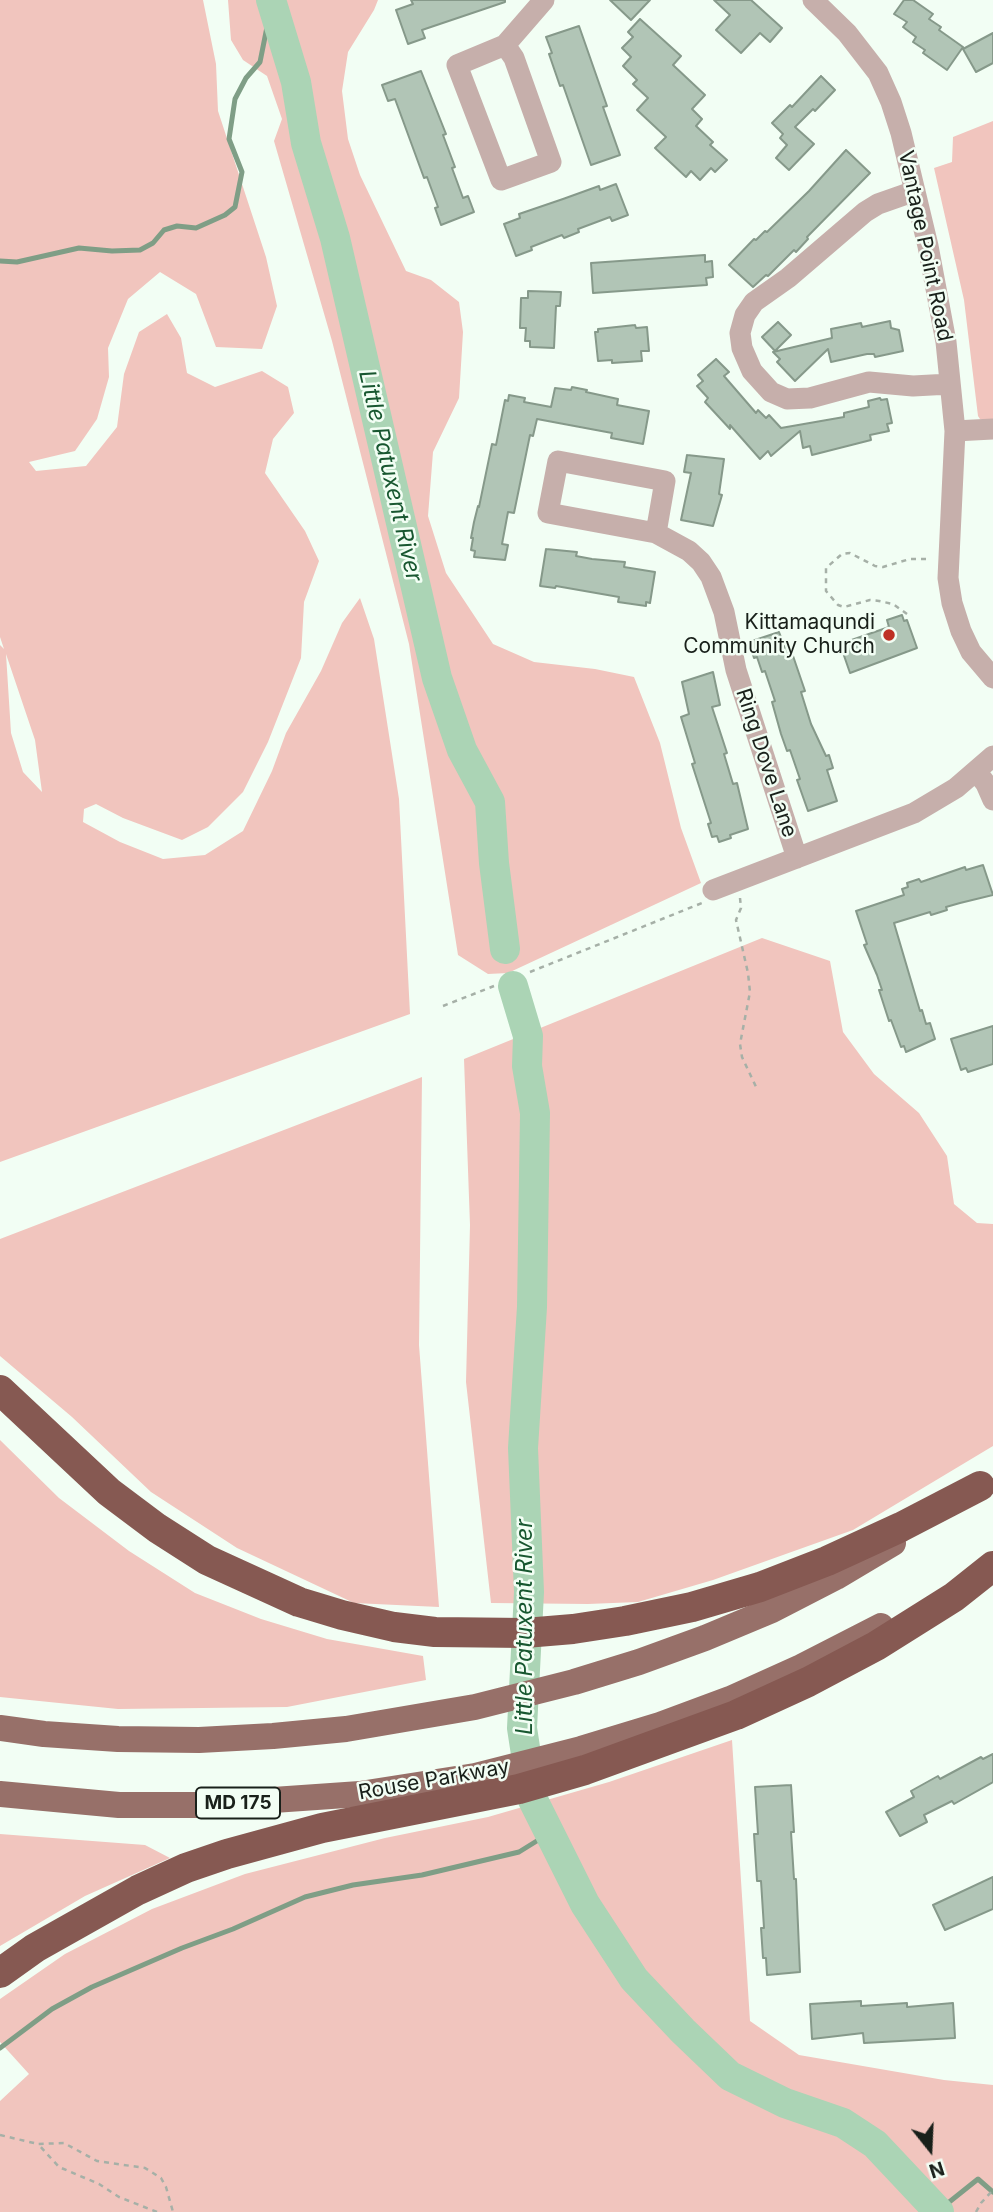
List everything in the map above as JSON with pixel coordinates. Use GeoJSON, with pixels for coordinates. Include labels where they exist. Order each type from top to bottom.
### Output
{"type":"FeatureCollection","features":[{"type":"Feature","properties":{"kind":"highway"},"geometry":{"type":"LineString","coordinates":[[0,1390],[109,1492],[157,1528],[207,1560],[287,1597],[342,1615],[421,1630],[479,1634],[573,1629],[692,1607],[760,1587],[827,1561],[876,1539],[986,1481]]}},
{"type":"Feature","properties":{"kind":"highway"},"geometry":{"type":"LineString","coordinates":[[0,1973],[35,1948],[92,1914],[138,1890],[196,1865],[239,1850],[583,1759],[736,1715],[808,1682],[876,1646],[954,1597],[993,1564]]}},
{"type":"Feature","properties":{"kind":"main road"},"geometry":{"type":"LineString","coordinates":[[0,1728],[118,1739],[224,1739],[346,1729],[475,1707],[575,1682],[650,1658],[772,1610],[836,1577],[913,1532],[986,1481]]}},
{"type":"Feature","properties":{"kind":"main road"},"geometry":{"type":"LineString","coordinates":[[583,1759],[660,1725],[730,1699],[869,1634],[993,1564]]}},
{"type":"Feature","properties":{"kind":"main road","name":"Rouse Parkway"},"geometry":{"type":"LineString","coordinates":[[0,1794],[120,1805],[201,1805],[477,1787]]}},
{"type":"Feature","properties":{"kind":"street"},"geometry":{"type":"LineString","coordinates":[[505,45],[514,58],[551,162],[501,180],[457,65],[505,45],[544,0]]}},
{"type":"Feature","properties":{"kind":"street","name":"Vantage Point Road"},"geometry":{"type":"LineString","coordinates":[[813,0],[847,33],[878,73],[901,133],[939,296],[955,430],[948,578],[952,603],[971,652],[993,678]]}},
{"type":"Feature","properties":{"kind":"street"},"geometry":{"type":"LineString","coordinates":[[915,191],[878,204],[865,212],[788,278],[754,302],[745,315],[740,333],[745,359],[752,371],[771,391],[787,399],[810,398],[869,382],[913,386],[950,384]]}},
{"type":"Feature","properties":{"kind":"street"},"geometry":{"type":"LineString","coordinates":[[955,430],[993,429]]}},
{"type":"Feature","properties":{"kind":"street","name":"Ring Dove Lane"},"geometry":{"type":"LineString","coordinates":[[656,533],[665,481],[558,461],[548,513],[656,533],[689,551],[701,562],[718,592],[736,670],[797,858]]}},
{"type":"Feature","properties":{"kind":"street"},"geometry":{"type":"LineString","coordinates":[[713,890],[914,813],[956,788],[993,756]]}},
{"type":"Feature","properties":{"kind":"street"},"geometry":{"type":"LineString","coordinates":[[977,772],[993,800]]}},
{"type":"Feature","properties":{"kind":"path"},"geometry":{"type":"LineString","coordinates":[[907,614],[893,604],[879,601],[870,600],[844,607],[838,605],[826,591],[826,568],[842,554],[850,553],[883,568],[910,559],[929,559]]}},
{"type":"Feature","properties":{"kind":"path"},"geometry":{"type":"LineString","coordinates":[[735,881],[741,908],[736,920],[750,992],[740,1044],[742,1057],[757,1089]]}},
{"type":"Feature","properties":{"kind":"path"},"geometry":{"type":"LineString","coordinates":[[530,972],[711,900],[713,890]]}},
{"type":"Feature","properties":{"kind":"path"},"geometry":{"type":"LineString","coordinates":[[443,1006],[494,986]]}},
{"type":"Feature","properties":{"kind":"path"},"geometry":{"type":"LineString","coordinates":[[0,2135],[38,2144],[64,2143],[97,2161],[145,2168],[161,2178],[173,2212]]}},
{"type":"Feature","properties":{"kind":"path"},"geometry":{"type":"LineString","coordinates":[[38,2144],[59,2167],[99,2184],[119,2197],[157,2212]]}},
{"type":"Feature","properties":{"kind":"path"},"geometry":{"type":"LineString","coordinates":[[976,2212],[993,2190]]}},
{"type":"Feature","properties":{"kind":"shaded area"},"geometry":{"type":"Polygon","coordinates":[[[0,0],[203,0],[216,64],[218,111],[266,257],[277,306],[262,349],[216,347],[196,294],[160,272],[128,299],[108,348],[109,377],[97,419],[75,451],[29,462],[36,471],[86,466],[117,427],[124,374],[139,332],[167,314],[181,338],[187,373],[215,387],[262,371],[288,387],[294,413],[273,439],[265,473],[305,531],[319,561],[304,602],[301,658],[268,742],[243,792],[208,827],[182,840],[123,818],[96,804],[84,809],[83,822],[120,842],[163,859],[205,855],[243,831],[272,771],[286,733],[321,671],[342,623],[360,598],[374,639],[399,799],[410,1014],[0,1162],[0,645],[4,649],[0,637],[0,0]],[[6,654],[11,733],[23,772],[42,792],[35,740],[6,654]]]}},
{"type":"Feature","properties":{"kind":"shaded area"},"geometry":{"type":"Polygon","coordinates":[[[228,0],[378,0],[348,52],[342,91],[348,139],[360,175],[406,271],[431,280],[459,302],[463,332],[459,398],[433,452],[428,516],[446,573],[493,644],[534,662],[595,669],[634,677],[660,743],[681,828],[701,883],[508,973],[488,974],[458,955],[409,644],[332,341],[274,141],[282,119],[267,76],[243,60],[231,40],[228,0]]]}},
{"type":"Feature","properties":{"kind":"shaded area"},"geometry":{"type":"Polygon","coordinates":[[[993,121],[993,423],[978,416],[964,300],[934,168],[952,162],[953,137],[993,121]]]}},
{"type":"Feature","properties":{"kind":"shaded area"},"geometry":{"type":"Polygon","coordinates":[[[762,938],[830,961],[843,1032],[874,1074],[919,1113],[947,1156],[954,1204],[977,1223],[993,1224],[993,1446],[853,1530],[713,1580],[638,1602],[491,1603],[466,1382],[470,1225],[464,1059],[762,938]]]}},
{"type":"Feature","properties":{"kind":"shaded area"},"geometry":{"type":"Polygon","coordinates":[[[422,1077],[419,1345],[439,1607],[354,1603],[237,1548],[151,1492],[72,1417],[0,1356],[0,1239],[422,1077]]]}},
{"type":"Feature","properties":{"kind":"shaded area"},"geometry":{"type":"Polygon","coordinates":[[[0,1440],[59,1498],[129,1551],[195,1593],[261,1619],[327,1639],[423,1656],[426,1680],[287,1707],[118,1709],[0,1697],[0,1440]]]}},
{"type":"Feature","properties":{"kind":"shaded area"},"geometry":{"type":"Polygon","coordinates":[[[732,1740],[750,2021],[799,2055],[944,2080],[993,2085],[993,2212],[0,2212],[0,2101],[29,2074],[0,2042],[0,1999],[65,1954],[152,1909],[245,1874],[385,1838],[488,1817],[609,1782],[732,1740]]]}},
{"type":"Feature","properties":{"kind":"shaded area"},"geometry":{"type":"Polygon","coordinates":[[[0,1834],[145,1845],[170,1858],[85,1896],[0,1946],[0,1834]]]}},
{"type":"Feature","properties":{"kind":"building"},"geometry":{"type":"Polygon","coordinates":[[[411,0],[505,2],[422,30],[425,38],[408,44],[396,10],[413,4],[411,0]]]}},
{"type":"Feature","properties":{"kind":"building"},"geometry":{"type":"Polygon","coordinates":[[[610,0],[650,0],[631,20],[610,0]]]}},
{"type":"Feature","properties":{"kind":"building"},"geometry":{"type":"Polygon","coordinates":[[[714,0],[751,0],[782,28],[770,42],[760,33],[741,53],[716,30],[730,15],[714,0]]]}},
{"type":"Feature","properties":{"kind":"building"},"geometry":{"type":"Polygon","coordinates":[[[904,0],[913,0],[933,14],[929,19],[941,27],[939,30],[963,47],[947,70],[923,53],[925,50],[913,42],[916,37],[903,27],[907,22],[894,14],[904,0]]]}},
{"type":"Feature","properties":{"kind":"building"},"geometry":{"type":"Polygon","coordinates":[[[640,19],[681,56],[673,65],[705,95],[692,109],[702,119],[696,126],[713,142],[710,145],[727,160],[715,172],[711,168],[700,180],[691,171],[686,177],[655,148],[666,137],[637,110],[648,98],[633,84],[637,80],[623,66],[631,57],[622,48],[633,37],[628,32],[640,19]]]}},
{"type":"Feature","properties":{"kind":"building"},"geometry":{"type":"Polygon","coordinates":[[[579,26],[607,106],[603,107],[620,155],[591,165],[563,85],[560,86],[546,37],[579,26]]]}},
{"type":"Feature","properties":{"kind":"building"},"geometry":{"type":"Polygon","coordinates":[[[993,33],[993,63],[976,72],[963,49],[993,33]]]}},
{"type":"Feature","properties":{"kind":"building"},"geometry":{"type":"Polygon","coordinates":[[[421,71],[446,134],[443,135],[463,198],[468,196],[474,212],[441,225],[435,208],[438,207],[427,177],[424,178],[395,99],[388,101],[382,85],[421,71]]]}},
{"type":"Feature","properties":{"kind":"building"},"geometry":{"type":"Polygon","coordinates":[[[821,76],[835,90],[795,127],[814,144],[789,170],[776,158],[787,145],[780,138],[783,134],[772,123],[790,105],[792,107],[821,76]]]}},
{"type":"Feature","properties":{"kind":"building"},"geometry":{"type":"Polygon","coordinates":[[[846,150],[870,173],[807,237],[796,252],[794,250],[753,287],[729,265],[754,239],[767,232],[809,191],[846,150]]]}},
{"type":"Feature","properties":{"kind":"building"},"geometry":{"type":"Polygon","coordinates":[[[616,184],[628,215],[612,221],[610,217],[578,229],[579,232],[564,238],[562,235],[531,247],[532,250],[516,256],[504,224],[520,218],[519,214],[599,186],[600,190],[616,184]]]}},
{"type":"Feature","properties":{"kind":"building"},"geometry":{"type":"Polygon","coordinates":[[[705,255],[705,262],[712,261],[713,277],[706,278],[707,285],[593,293],[591,263],[705,255]]]}},
{"type":"Feature","properties":{"kind":"building"},"geometry":{"type":"Polygon","coordinates":[[[528,291],[561,292],[560,306],[556,306],[554,348],[530,347],[530,341],[525,341],[526,328],[520,328],[521,298],[528,298],[528,291]]]}},
{"type":"Feature","properties":{"kind":"building"},"geometry":{"type":"Polygon","coordinates":[[[890,321],[891,328],[899,330],[903,351],[875,357],[874,354],[867,354],[831,362],[828,349],[795,381],[777,362],[780,359],[773,352],[832,338],[831,329],[861,323],[862,327],[890,321]]]}},
{"type":"Feature","properties":{"kind":"building"},"geometry":{"type":"Polygon","coordinates":[[[778,322],[791,335],[775,351],[762,337],[778,322]]]}},
{"type":"Feature","properties":{"kind":"building"},"geometry":{"type":"Polygon","coordinates":[[[635,325],[636,328],[647,327],[649,351],[641,351],[642,361],[598,361],[595,332],[598,332],[598,329],[635,325]]]}},
{"type":"Feature","properties":{"kind":"building"},"geometry":{"type":"Polygon","coordinates":[[[716,359],[729,372],[724,376],[756,413],[758,410],[766,418],[769,415],[781,428],[844,417],[844,413],[869,407],[868,401],[880,398],[887,399],[892,423],[887,424],[889,431],[870,435],[871,440],[812,455],[810,446],[803,448],[800,431],[771,456],[768,451],[760,459],[705,402],[708,398],[697,386],[703,381],[698,375],[716,359]]]}},
{"type":"Feature","properties":{"kind":"building"},"geometry":{"type":"Polygon","coordinates":[[[572,387],[618,399],[617,405],[649,411],[643,444],[611,438],[612,433],[537,419],[533,436],[530,435],[514,513],[508,512],[502,544],[508,545],[505,560],[474,557],[471,538],[474,522],[492,444],[496,445],[505,400],[508,401],[509,395],[525,398],[524,402],[551,407],[555,388],[571,390],[572,387]]]}},
{"type":"Feature","properties":{"kind":"building"},"geometry":{"type":"Polygon","coordinates":[[[687,455],[724,459],[719,494],[722,495],[713,526],[681,520],[691,473],[684,472],[687,455]]]}},
{"type":"Feature","properties":{"kind":"building"},"geometry":{"type":"Polygon","coordinates":[[[546,549],[577,552],[576,556],[592,559],[625,562],[624,567],[655,572],[650,603],[646,602],[646,606],[618,602],[619,597],[556,586],[540,586],[546,549]]]}},
{"type":"Feature","properties":{"kind":"building","name":"Kittamaqundi Community Church"},"geometry":{"type":"Polygon","coordinates":[[[902,615],[904,621],[907,620],[917,648],[850,673],[840,644],[889,627],[887,620],[902,615]]]}},
{"type":"Feature","properties":{"kind":"building"},"geometry":{"type":"Polygon","coordinates":[[[779,632],[785,647],[791,650],[805,691],[801,692],[811,724],[826,756],[829,755],[833,768],[827,770],[837,801],[808,811],[790,750],[787,751],[781,734],[772,702],[775,701],[765,671],[762,672],[757,657],[754,658],[749,642],[779,632]]]}},
{"type":"Feature","properties":{"kind":"building"},"geometry":{"type":"Polygon","coordinates":[[[713,672],[720,705],[712,707],[727,753],[724,754],[733,784],[737,783],[748,829],[719,842],[717,836],[712,837],[708,824],[711,823],[692,764],[695,763],[681,717],[689,714],[682,682],[713,672]]]}},
{"type":"Feature","properties":{"kind":"building"},"geometry":{"type":"Polygon","coordinates":[[[983,865],[993,895],[946,907],[947,910],[931,915],[930,912],[894,923],[920,1011],[922,1010],[926,1024],[930,1023],[935,1039],[906,1052],[904,1046],[901,1047],[891,1020],[889,1021],[879,990],[882,990],[864,945],[867,944],[856,911],[904,895],[902,889],[908,887],[907,883],[919,879],[921,882],[965,867],[966,870],[983,865]]]}},
{"type":"Feature","properties":{"kind":"building"},"geometry":{"type":"Polygon","coordinates":[[[993,1026],[993,1064],[968,1072],[966,1068],[961,1070],[951,1039],[993,1026]]]}},
{"type":"Feature","properties":{"kind":"building"},"geometry":{"type":"Polygon","coordinates":[[[993,1754],[993,1782],[954,1804],[952,1801],[924,1815],[927,1822],[900,1836],[886,1812],[914,1797],[911,1791],[938,1776],[940,1779],[981,1757],[983,1759],[993,1754]]]}},
{"type":"Feature","properties":{"kind":"building"},"geometry":{"type":"Polygon","coordinates":[[[791,1785],[794,1832],[791,1832],[800,1972],[767,1975],[761,1928],[764,1928],[761,1881],[757,1881],[754,1834],[758,1834],[755,1787],[791,1785]]]}},
{"type":"Feature","properties":{"kind":"building"},"geometry":{"type":"Polygon","coordinates":[[[993,1877],[993,1909],[945,1930],[933,1905],[993,1877]]]}},
{"type":"Feature","properties":{"kind":"building"},"geometry":{"type":"Polygon","coordinates":[[[861,2001],[861,2006],[907,2003],[907,2007],[953,2003],[955,2038],[864,2043],[863,2033],[812,2039],[810,2004],[861,2001]]]}},
{"type":"Feature","properties":{"kind":"waterway","name":"Little Patuxent River"},"geometry":{"type":"LineString","coordinates":[[271,0],[296,82],[306,143],[335,238],[437,678],[462,750],[490,802],[494,863],[505,949]]}},
{"type":"Feature","properties":{"kind":"waterway"},"geometry":{"type":"LineString","coordinates":[[0,261],[17,262],[79,248],[140,250],[153,243],[164,230],[177,226],[196,228],[225,215],[235,207],[242,172],[229,139],[235,99],[246,78],[260,62],[267,27],[276,19]]}},
{"type":"Feature","properties":{"kind":"waterway","name":"Little Patuxent River"},"geometry":{"type":"LineString","coordinates":[[513,986],[528,1036],[527,1066],[535,1113],[532,1307],[523,1448],[529,1592],[522,1728],[533,1800],[585,1904],[634,1979],[683,2031],[730,2076],[785,2103],[843,2123],[875,2144],[939,2212]]}},
{"type":"Feature","properties":{"kind":"waterway"},"geometry":{"type":"LineString","coordinates":[[0,2048],[52,2009],[92,1987],[305,1897],[353,1885],[422,1875],[519,1852],[548,1834]]}},
{"type":"Feature","properties":{"kind":"waterway"},"geometry":{"type":"LineString","coordinates":[[938,2211],[978,2179],[993,2192]]}},
{"type":"Feature","properties":{"kind":"place","name":"Kittamaqundi Community Church"},"geometry":{"type":"Point","coordinates":[889,635]}}]}
